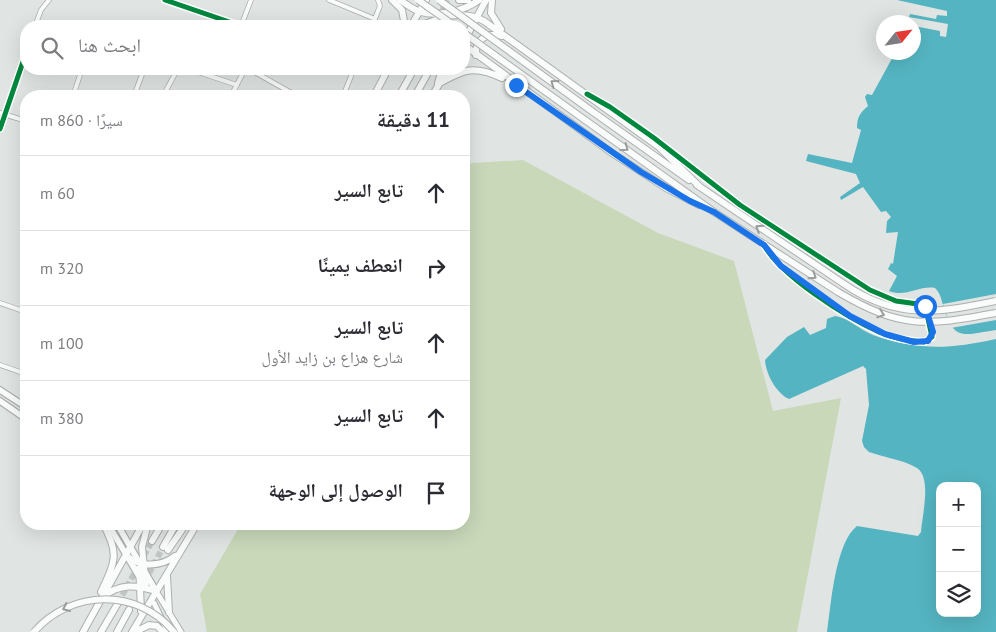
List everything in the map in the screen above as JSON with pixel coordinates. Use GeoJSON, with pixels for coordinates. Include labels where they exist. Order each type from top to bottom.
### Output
{"type":"FeatureCollection","features":[{"type":"Feature","properties":{"kind":"main road"},"geometry":{"type":"LineString","coordinates":[[392,0],[402,10],[404,20]]}},
{"type":"Feature","properties":{"kind":"main road"},"geometry":{"type":"LineString","coordinates":[[400,0],[419,12],[464,14],[477,17],[587,94],[659,148],[700,187]]}},
{"type":"Feature","properties":{"kind":"main road"},"geometry":{"type":"LineString","coordinates":[[418,0],[446,20]]}},
{"type":"Feature","properties":{"kind":"main road"},"geometry":{"type":"LineString","coordinates":[[414,20],[426,0]]}},
{"type":"Feature","properties":{"kind":"main road"},"geometry":{"type":"LineString","coordinates":[[440,0],[452,20]]}},
{"type":"Feature","properties":{"kind":"main road"},"geometry":{"type":"LineString","coordinates":[[440,0],[467,20]]}},
{"type":"Feature","properties":{"kind":"main road"},"geometry":{"type":"LineString","coordinates":[[447,0],[449,20]]}},
{"type":"Feature","properties":{"kind":"main road"},"geometry":{"type":"LineString","coordinates":[[459,0],[468,0]]}},
{"type":"Feature","properties":{"kind":"main road"},"geometry":{"type":"LineString","coordinates":[[434,20],[472,5],[479,0]]}},
{"type":"Feature","properties":{"kind":"main road"},"geometry":{"type":"LineString","coordinates":[[470,30],[486,0]]}},
{"type":"Feature","properties":{"kind":"main road"},"geometry":{"type":"LineString","coordinates":[[492,0],[491,13],[497,25],[508,38]]}},
{"type":"Feature","properties":{"kind":"main road"},"geometry":{"type":"LineString","coordinates":[[470,22],[700,187],[844,284],[874,301],[908,311],[946,311],[996,302]]}},
{"type":"Feature","properties":{"kind":"main road"},"geometry":{"type":"LineString","coordinates":[[476,55],[477,46],[486,36],[495,34],[508,38]]}},
{"type":"Feature","properties":{"kind":"main road"},"geometry":{"type":"LineString","coordinates":[[470,37],[714,212],[838,292],[874,312],[907,321],[942,322],[996,313]]}},
{"type":"Feature","properties":{"kind":"main road"},"geometry":{"type":"LineString","coordinates":[[470,50],[516,85],[641,172],[690,201],[714,212]]}},
{"type":"Feature","properties":{"kind":"main road"},"geometry":{"type":"LineString","coordinates":[[470,71],[488,72],[516,85]]}},
{"type":"Feature","properties":{"kind":"main road"},"geometry":{"type":"LineString","coordinates":[[377,90],[385,75]]}},
{"type":"Feature","properties":{"kind":"main road"},"geometry":{"type":"LineString","coordinates":[[383,80],[388,75]]}},
{"type":"Feature","properties":{"kind":"main road"},"geometry":{"type":"LineString","coordinates":[[402,90],[411,75]]}},
{"type":"Feature","properties":{"kind":"main road"},"geometry":{"type":"LineString","coordinates":[[418,90],[426,75]]}},
{"type":"Feature","properties":{"kind":"main road"},"geometry":{"type":"LineString","coordinates":[[438,84],[440,75]]}},
{"type":"Feature","properties":{"kind":"main road"},"geometry":{"type":"LineString","coordinates":[[435,90],[444,75]]}},
{"type":"Feature","properties":{"kind":"main road"},"geometry":{"type":"LineString","coordinates":[[438,84],[455,75]]}},
{"type":"Feature","properties":{"kind":"main road"},"geometry":{"type":"LineString","coordinates":[[0,390],[20,403]]}},
{"type":"Feature","properties":{"kind":"main road"},"geometry":{"type":"LineString","coordinates":[[0,401],[20,415]]}},
{"type":"Feature","properties":{"kind":"main road"},"geometry":{"type":"LineString","coordinates":[[89,620],[114,560],[113,545],[106,530]]}},
{"type":"Feature","properties":{"kind":"main road"},"geometry":{"type":"LineString","coordinates":[[112,530],[140,578],[143,588],[153,601]]}},
{"type":"Feature","properties":{"kind":"main road"},"geometry":{"type":"LineString","coordinates":[[121,530],[156,591]]}},
{"type":"Feature","properties":{"kind":"main road"},"geometry":{"type":"LineString","coordinates":[[82,632],[139,530]]}},
{"type":"Feature","properties":{"kind":"main road"},"geometry":{"type":"LineString","coordinates":[[141,618],[143,588],[142,547],[146,530]]}},
{"type":"Feature","properties":{"kind":"main road"},"geometry":{"type":"LineString","coordinates":[[152,541],[158,530]]}},
{"type":"Feature","properties":{"kind":"main road"},"geometry":{"type":"LineString","coordinates":[[174,530],[166,549],[181,530]]}},
{"type":"Feature","properties":{"kind":"main road"},"geometry":{"type":"LineString","coordinates":[[134,632],[192,530]]}},
{"type":"Feature","properties":{"kind":"main road"},"geometry":{"type":"LineString","coordinates":[[126,554],[142,565],[162,563],[178,553]]}},
{"type":"Feature","properties":{"kind":"main road"},"geometry":{"type":"LineString","coordinates":[[140,578],[142,565]]}},
{"type":"Feature","properties":{"kind":"main road"},"geometry":{"type":"LineString","coordinates":[[167,572],[169,612]]}},
{"type":"Feature","properties":{"kind":"main road"},"geometry":{"type":"LineString","coordinates":[[100,600],[116,589],[131,586],[156,591]]}},
{"type":"Feature","properties":{"kind":"main road"},"geometry":{"type":"LineString","coordinates":[[34,632],[50,617],[68,607],[87,601],[107,599],[126,602],[144,608],[162,620],[174,632]]}},
{"type":"Feature","properties":{"kind":"main road"},"geometry":{"type":"LineString","coordinates":[[102,632],[118,603]]}},
{"type":"Feature","properties":{"kind":"main road"},"geometry":{"type":"LineString","coordinates":[[117,632],[129,610]]}},
{"type":"Feature","properties":{"kind":"main road"},"geometry":{"type":"LineString","coordinates":[[134,632],[149,624],[157,626],[164,632]]}},
{"type":"Feature","properties":{"kind":"street"},"geometry":{"type":"LineString","coordinates":[[37,20],[41,10],[49,0]]}},
{"type":"Feature","properties":{"kind":"street"},"geometry":{"type":"LineString","coordinates":[[165,0],[223,20]]}},
{"type":"Feature","properties":{"kind":"street"},"geometry":{"type":"LineString","coordinates":[[243,20],[250,0]]}},
{"type":"Feature","properties":{"kind":"street"},"geometry":{"type":"LineString","coordinates":[[329,0],[375,19],[380,6],[378,0]]}},
{"type":"Feature","properties":{"kind":"street"},"geometry":{"type":"LineString","coordinates":[[0,129],[20,70]]}},
{"type":"Feature","properties":{"kind":"street"},"geometry":{"type":"LineString","coordinates":[[75,90],[80,75]]}},
{"type":"Feature","properties":{"kind":"street"},"geometry":{"type":"LineString","coordinates":[[136,90],[142,75]]}},
{"type":"Feature","properties":{"kind":"street"},"geometry":{"type":"LineString","coordinates":[[166,90],[174,75]]}},
{"type":"Feature","properties":{"kind":"street"},"geometry":{"type":"LineString","coordinates":[[207,75],[237,85]]}},
{"type":"Feature","properties":{"kind":"street"},"geometry":{"type":"LineString","coordinates":[[234,90],[243,75]]}},
{"type":"Feature","properties":{"kind":"street"},"geometry":{"type":"LineString","coordinates":[[258,75],[285,90]]}},
{"type":"Feature","properties":{"kind":"street"},"geometry":{"type":"LineString","coordinates":[[345,90],[352,75]]}},
{"type":"Feature","properties":{"kind":"street"},"geometry":{"type":"LineString","coordinates":[[587,94],[654,138],[740,205],[870,290],[890,299],[925,306],[933,332],[931,338],[924,342],[907,340],[871,328],[830,303],[785,270],[764,245]]}},
{"type":"Feature","properties":{"kind":"street"},"geometry":{"type":"LineString","coordinates":[[0,113],[20,119]]}},
{"type":"Feature","properties":{"kind":"street"},"geometry":{"type":"LineString","coordinates":[[0,303],[20,310]]}},
{"type":"Feature","properties":{"kind":"street"},"geometry":{"type":"LineString","coordinates":[[0,365],[20,372]]}},
{"type":"Feature","properties":{"kind":"street"},"geometry":{"type":"LineString","coordinates":[[156,591],[181,632]]}},
{"type":"Feature","properties":{"kind":"street"},"geometry":{"type":"LineString","coordinates":[[153,601],[168,632]]}},
{"type":"Feature","properties":{"kind":"green space"},"geometry":{"type":"Polygon","coordinates":[[[523,160],[658,233],[734,261],[773,411],[841,398],[797,632],[207,632],[200,594],[237,530],[470,530],[470,164],[523,160]]]}},
{"type":"Feature","properties":{"kind":"water"},"geometry":{"type":"Polygon","coordinates":[[[897,0],[996,0],[996,330],[967,334],[961,333],[951,325],[935,288],[924,288],[901,293],[889,291],[897,276],[888,269],[891,263],[893,264],[898,232],[886,233],[887,221],[891,217],[886,211],[881,212],[863,187],[841,200],[840,197],[860,183],[856,174],[806,161],[808,154],[852,163],[861,130],[857,128],[858,118],[868,106],[865,97],[867,94],[872,95],[891,60],[921,60],[921,27],[940,31],[940,36],[946,37],[948,24],[921,19],[921,16],[936,19],[937,15],[947,16],[947,11],[897,0]]]}},
{"type":"Feature","properties":{"kind":"water"},"geometry":{"type":"Polygon","coordinates":[[[835,316],[873,335],[905,344],[934,347],[964,345],[996,339],[996,632],[827,632],[835,575],[844,546],[850,534],[857,526],[918,536],[921,532],[925,488],[922,473],[917,468],[869,452],[864,447],[862,441],[869,405],[866,369],[863,366],[789,399],[772,382],[765,360],[787,337],[804,327],[810,335],[826,328],[827,319],[835,316]]]}},
{"type":"Feature","properties":{"kind":"pier"},"geometry":{"type":"Polygon","coordinates":[[[996,294],[996,320],[951,328],[943,304],[996,294]]]}},
{"type":"Feature","properties":{"kind":"tunnel"},"geometry":{"type":"LineString","coordinates":[[438,20],[447,0]]}},
{"type":"Feature","properties":{"kind":"tunnel"},"geometry":{"type":"LineString","coordinates":[[118,603],[152,541]]}},
{"type":"Feature","properties":{"kind":"tunnel"},"geometry":{"type":"LineString","coordinates":[[145,581],[163,547]]}},
{"type":"Feature","properties":{"kind":"cycle path"},"geometry":{"type":"LineString","coordinates":[[165,0],[223,20]]}},
{"type":"Feature","properties":{"kind":"cycle path"},"geometry":{"type":"LineString","coordinates":[[0,129],[20,71]]}},
{"type":"Feature","properties":{"kind":"cycle path"},"geometry":{"type":"LineString","coordinates":[[587,94],[610,107],[654,138],[740,205],[870,290],[896,301],[925,305],[932,337],[924,342],[895,338],[865,325],[833,306],[799,282],[784,270],[764,245]]}},
{"type":"Feature","properties":{"kind":"route"},"geometry":{"type":"LineString","coordinates":[[516,85],[641,172],[666,188],[714,212],[764,245],[777,263],[785,270],[836,307],[878,332],[907,340],[928,341],[932,337],[933,332],[925,306]]}}]}
